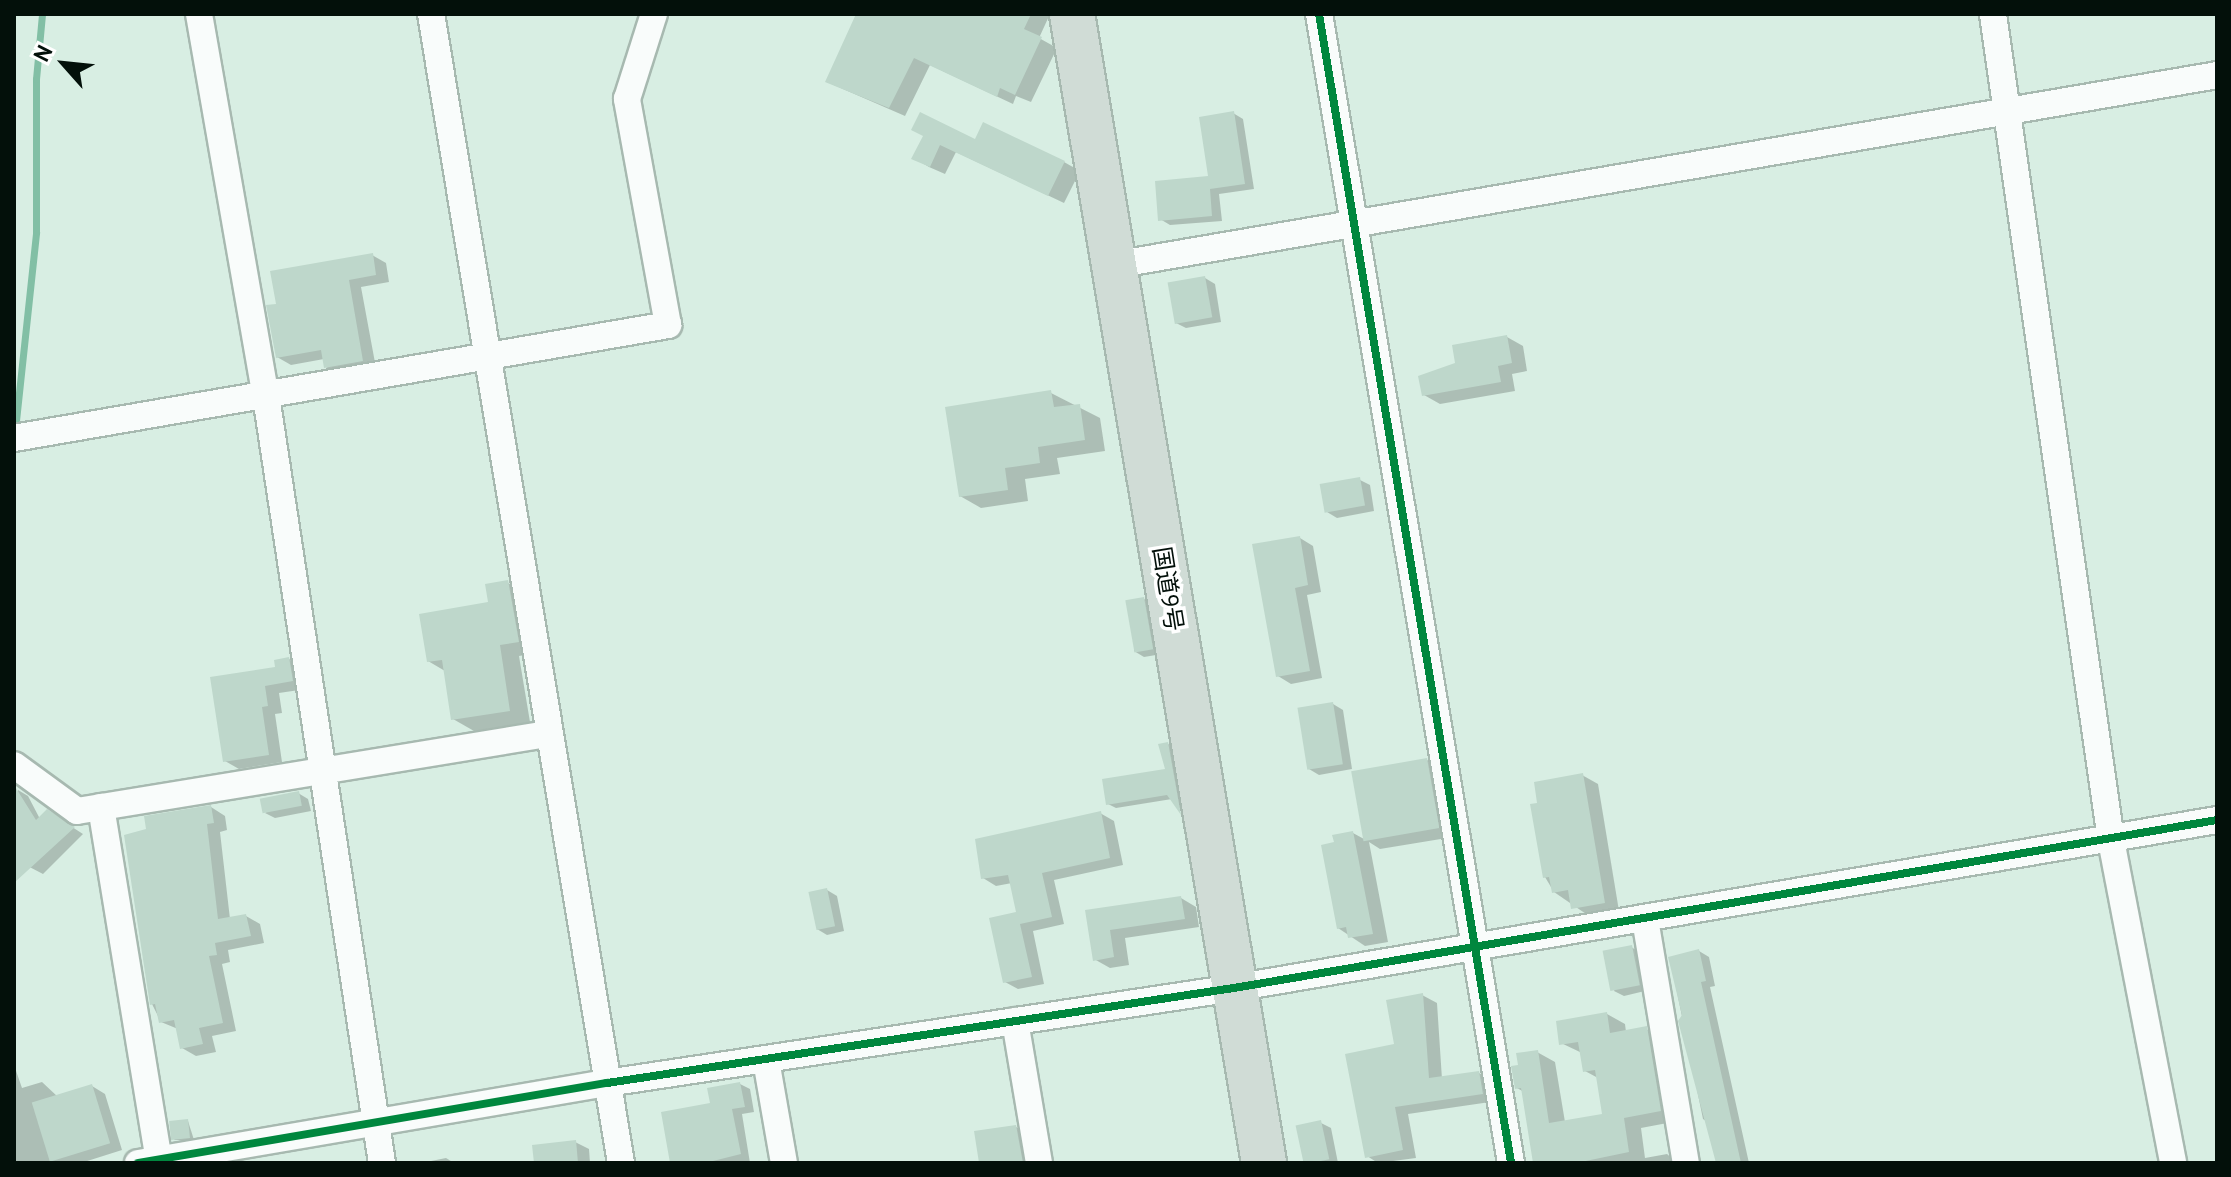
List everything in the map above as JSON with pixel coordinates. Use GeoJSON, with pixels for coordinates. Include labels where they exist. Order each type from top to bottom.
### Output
{"type":"FeatureCollection","features":[{"type":"Feature","properties":{"kind":"highway","name":"国道9号"},"geometry":{"type":"LineString","coordinates":[[1072,14],[1264,1163]]}},
{"type":"Feature","properties":{"kind":"street"},"geometry":{"type":"LineString","coordinates":[[199,14],[266,396],[382,1163]]}},
{"type":"Feature","properties":{"kind":"street"},"geometry":{"type":"LineString","coordinates":[[431,14],[621,1163]]}},
{"type":"Feature","properties":{"kind":"street"},"geometry":{"type":"LineString","coordinates":[[14,438],[668,325],[627,99],[654,14]]}},
{"type":"Feature","properties":{"kind":"street"},"geometry":{"type":"LineString","coordinates":[[1319,14],[1511,1163]]}},
{"type":"Feature","properties":{"kind":"street"},"geometry":{"type":"LineString","coordinates":[[1993,14],[2009,109],[2111,840],[2173,1163]]}},
{"type":"Feature","properties":{"kind":"street"},"geometry":{"type":"LineString","coordinates":[[1114,265],[1355,226],[2217,75]]}},
{"type":"Feature","properties":{"kind":"street"},"geometry":{"type":"LineString","coordinates":[[14,765],[77,811],[549,734]]}},
{"type":"Feature","properties":{"kind":"street"},"geometry":{"type":"LineString","coordinates":[[101,807],[149,1161],[375,1125],[607,1083],[1234,988],[2217,820]]}},
{"type":"Feature","properties":{"kind":"street"},"geometry":{"type":"LineString","coordinates":[[1645,919],[1686,1163]]}},
{"type":"Feature","properties":{"kind":"street"},"geometry":{"type":"LineString","coordinates":[[1015,1021],[1039,1163]]}},
{"type":"Feature","properties":{"kind":"street"},"geometry":{"type":"LineString","coordinates":[[766,1060],[784,1163]]}},
{"type":"Feature","properties":{"kind":"building"},"geometry":{"type":"Polygon","coordinates":[[[856,14],[1031,14],[1024,29],[1042,37],[1015,95],[1000,88],[997,97],[914,58],[889,108],[825,82],[856,14]]]}},
{"type":"Feature","properties":{"kind":"building"},"geometry":{"type":"Polygon","coordinates":[[[1234,111],[1245,184],[1210,189],[1212,216],[1158,221],[1155,181],[1208,176],[1199,117],[1234,111]]]}},
{"type":"Feature","properties":{"kind":"building"},"geometry":{"type":"Polygon","coordinates":[[[920,112],[975,139],[983,122],[1065,161],[1048,196],[940,145],[930,167],[911,159],[923,136],[911,130],[920,112]]]}},
{"type":"Feature","properties":{"kind":"building"},"geometry":{"type":"Polygon","coordinates":[[[373,253],[376,275],[349,280],[363,361],[324,368],[321,350],[276,358],[266,305],[276,304],[270,271],[373,253]]]}},
{"type":"Feature","properties":{"kind":"building"},"geometry":{"type":"Polygon","coordinates":[[[1205,276],[1212,317],[1175,324],[1168,283],[1205,276]]]}},
{"type":"Feature","properties":{"kind":"building"},"geometry":{"type":"Polygon","coordinates":[[[1507,335],[1512,363],[1498,366],[1501,382],[1422,396],[1418,376],[1455,363],[1452,345],[1507,335]]]}},
{"type":"Feature","properties":{"kind":"building"},"geometry":{"type":"Polygon","coordinates":[[[1051,390],[1054,407],[1080,404],[1085,440],[1038,447],[1040,463],[1005,468],[1008,490],[959,497],[945,407],[1051,390]]]}},
{"type":"Feature","properties":{"kind":"building"},"geometry":{"type":"Polygon","coordinates":[[[1360,477],[1365,506],[1325,513],[1320,484],[1360,477]]]}},
{"type":"Feature","properties":{"kind":"building"},"geometry":{"type":"Polygon","coordinates":[[[1300,536],[1308,585],[1295,588],[1310,671],[1276,677],[1252,544],[1300,536]]]}},
{"type":"Feature","properties":{"kind":"building"},"geometry":{"type":"Polygon","coordinates":[[[508,580],[519,642],[500,645],[510,711],[451,720],[442,660],[427,662],[419,614],[488,602],[485,584],[508,580]]]}},
{"type":"Feature","properties":{"kind":"building"},"geometry":{"type":"Polygon","coordinates":[[[1144,597],[1153,649],[1134,652],[1125,600],[1144,597]]]}},
{"type":"Feature","properties":{"kind":"building"},"geometry":{"type":"Polygon","coordinates":[[[289,657],[293,681],[265,686],[268,706],[262,707],[269,755],[223,762],[210,677],[275,667],[274,660],[289,657]]]}},
{"type":"Feature","properties":{"kind":"building"},"geometry":{"type":"Polygon","coordinates":[[[1333,702],[1343,764],[1307,770],[1297,708],[1333,702]]]}},
{"type":"Feature","properties":{"kind":"building"},"geometry":{"type":"Polygon","coordinates":[[[1168,742],[1181,815],[1167,795],[1106,805],[1102,779],[1165,769],[1158,744],[1168,742]]]}},
{"type":"Feature","properties":{"kind":"building"},"geometry":{"type":"Polygon","coordinates":[[[1427,758],[1439,828],[1363,841],[1351,771],[1427,758]]]}},
{"type":"Feature","properties":{"kind":"building"},"geometry":{"type":"Polygon","coordinates":[[[1583,773],[1605,903],[1571,909],[1568,890],[1552,893],[1549,877],[1543,878],[1530,804],[1537,803],[1534,782],[1583,773]]]}},
{"type":"Feature","properties":{"kind":"building"},"geometry":{"type":"Polygon","coordinates":[[[14,785],[36,820],[47,809],[75,827],[14,883],[14,785]]]}},
{"type":"Feature","properties":{"kind":"building"},"geometry":{"type":"Polygon","coordinates":[[[299,791],[302,806],[263,813],[260,799],[299,791]]]}},
{"type":"Feature","properties":{"kind":"building"},"geometry":{"type":"Polygon","coordinates":[[[211,805],[214,823],[207,824],[218,919],[246,914],[251,936],[215,943],[217,955],[209,956],[223,1023],[199,1028],[203,1044],[180,1049],[174,1020],[159,1023],[155,1004],[150,1005],[124,835],[146,829],[144,816],[211,805]]]}},
{"type":"Feature","properties":{"kind":"building"},"geometry":{"type":"Polygon","coordinates":[[[1101,811],[1110,858],[1042,873],[1052,917],[1020,924],[1032,977],[1003,983],[989,918],[1016,912],[1008,875],[981,879],[975,839],[1101,811]]]}},
{"type":"Feature","properties":{"kind":"building"},"geometry":{"type":"Polygon","coordinates":[[[1353,831],[1373,934],[1348,938],[1346,927],[1337,929],[1321,845],[1334,842],[1332,835],[1353,831]]]}},
{"type":"Feature","properties":{"kind":"building"},"geometry":{"type":"Polygon","coordinates":[[[827,888],[835,926],[817,930],[808,892],[827,888]]]}},
{"type":"Feature","properties":{"kind":"building"},"geometry":{"type":"Polygon","coordinates":[[[1181,896],[1185,919],[1110,930],[1114,957],[1093,961],[1085,910],[1181,896]]]}},
{"type":"Feature","properties":{"kind":"building"},"geometry":{"type":"Polygon","coordinates":[[[1632,945],[1640,985],[1610,991],[1603,951],[1632,945]]]}},
{"type":"Feature","properties":{"kind":"building"},"geometry":{"type":"Polygon","coordinates":[[[1699,949],[1706,981],[1701,982],[1741,1163],[1716,1163],[1678,1021],[1682,1015],[1668,957],[1699,949]]]}},
{"type":"Feature","properties":{"kind":"building"},"geometry":{"type":"Polygon","coordinates":[[[1423,993],[1429,1078],[1479,1071],[1483,1094],[1395,1107],[1403,1150],[1365,1158],[1345,1054],[1394,1044],[1386,1000],[1423,993]]]}},
{"type":"Feature","properties":{"kind":"building"},"geometry":{"type":"Polygon","coordinates":[[[1607,1012],[1610,1033],[1647,1026],[1661,1111],[1624,1118],[1629,1152],[1576,1163],[1533,1163],[1521,1088],[1515,1089],[1511,1066],[1518,1065],[1516,1053],[1538,1050],[1549,1123],[1602,1114],[1595,1070],[1583,1072],[1578,1042],[1559,1045],[1556,1021],[1607,1012]]]}},
{"type":"Feature","properties":{"kind":"building"},"geometry":{"type":"Polygon","coordinates":[[[740,1082],[745,1107],[732,1109],[741,1154],[705,1163],[670,1163],[661,1112],[710,1103],[707,1088],[740,1082]]]}},
{"type":"Feature","properties":{"kind":"building"},"geometry":{"type":"Polygon","coordinates":[[[92,1084],[110,1143],[50,1162],[32,1102],[92,1084]]]}},
{"type":"Feature","properties":{"kind":"building"},"geometry":{"type":"Polygon","coordinates":[[[188,1119],[190,1138],[171,1140],[169,1121],[188,1119]]]}},
{"type":"Feature","properties":{"kind":"building"},"geometry":{"type":"Polygon","coordinates":[[[1321,1120],[1329,1159],[1304,1163],[1296,1125],[1321,1120]]]}},
{"type":"Feature","properties":{"kind":"building"},"geometry":{"type":"Polygon","coordinates":[[[1016,1125],[1023,1163],[979,1163],[974,1131],[1016,1125]]]}},
{"type":"Feature","properties":{"kind":"building"},"geometry":{"type":"Polygon","coordinates":[[[576,1140],[578,1163],[534,1163],[532,1145],[576,1140]]]}},
{"type":"Feature","properties":{"kind":"waterway"},"geometry":{"type":"LineString","coordinates":[[15,430],[36,232],[36,79],[42,14]]}},
{"type":"Feature","properties":{"kind":"cycle path"},"geometry":{"type":"LineString","coordinates":[[1319,14],[1511,1163]]}},
{"type":"Feature","properties":{"kind":"cycle path"},"geometry":{"type":"LineString","coordinates":[[138,1163],[607,1083],[1234,988],[2217,820]]}}]}
